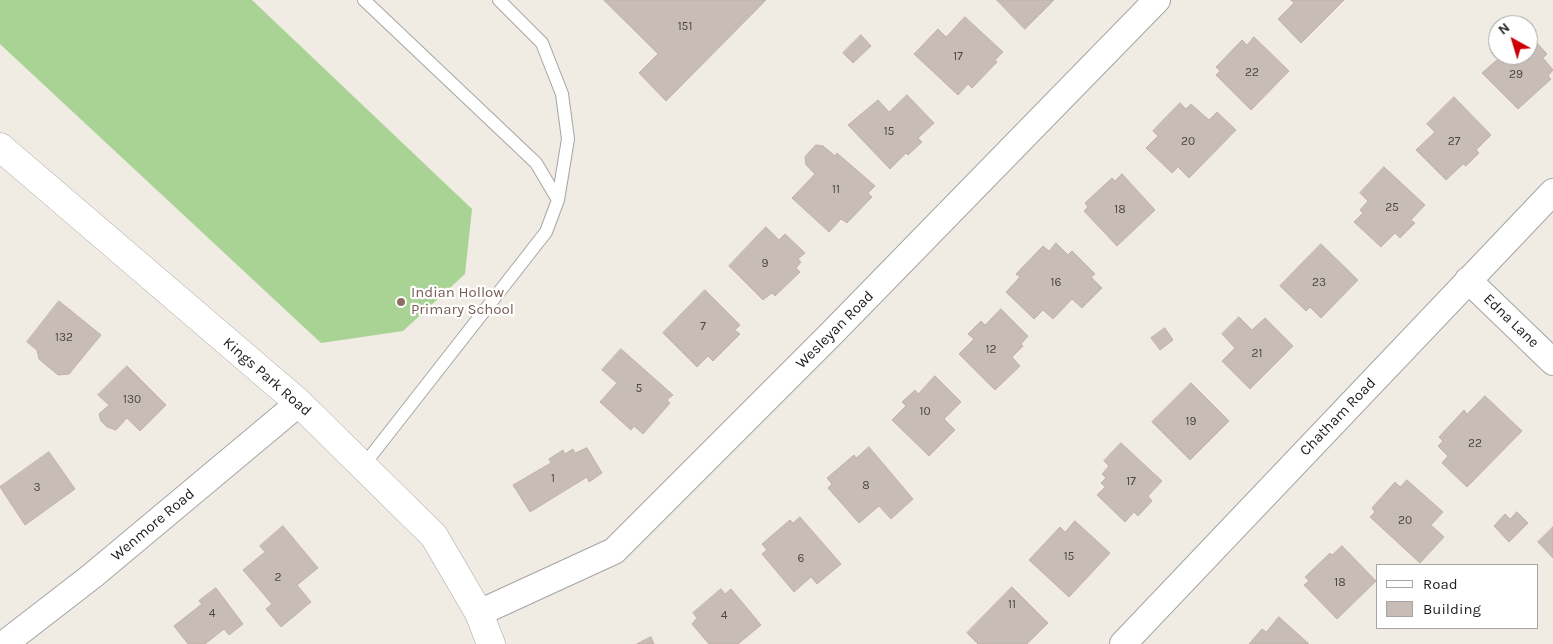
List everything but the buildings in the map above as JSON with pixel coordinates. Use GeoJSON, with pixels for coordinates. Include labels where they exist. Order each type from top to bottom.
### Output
{"type":"FeatureCollection","features":[{"type":"Feature","properties":{"kind":"street","name":"Wesleyan Road"},"geometry":{"type":"LineString","coordinates":[[479,613],[614,551],[838,327],[1157,0]]}},
{"type":"Feature","properties":{"kind":"street","name":"Kings Park Road"},"geometry":{"type":"LineString","coordinates":[[0,147],[299,403],[434,536],[479,613],[491,644]]}},
{"type":"Feature","properties":{"kind":"street","name":"Chatham Road"},"geometry":{"type":"LineString","coordinates":[[1123,644],[1553,192]]}},
{"type":"Feature","properties":{"kind":"street","name":"Edna Lane"},"geometry":{"type":"LineString","coordinates":[[1468,280],[1553,362]]}},
{"type":"Feature","properties":{"kind":"street","name":"Wenmore Road"},"geometry":{"type":"LineString","coordinates":[[4,644],[92,576],[299,403]]}},
{"type":"Feature","properties":{"kind":"lane"},"geometry":{"type":"LineString","coordinates":[[364,0],[536,163],[558,200]]}},
{"type":"Feature","properties":{"kind":"lane"},"geometry":{"type":"LineString","coordinates":[[363,466],[546,232],[558,200],[568,139],[562,94],[542,43],[498,0]]}},
{"type":"Feature","properties":{"kind":"green space"},"geometry":{"type":"Polygon","coordinates":[[[0,0],[252,0],[472,209],[465,274],[403,331],[321,343],[0,44],[0,0]]]}},
{"type":"Feature","properties":{"kind":"place","name":"Indian Hollow Primary School"},"geometry":{"type":"Point","coordinates":[401,302]}}]}
